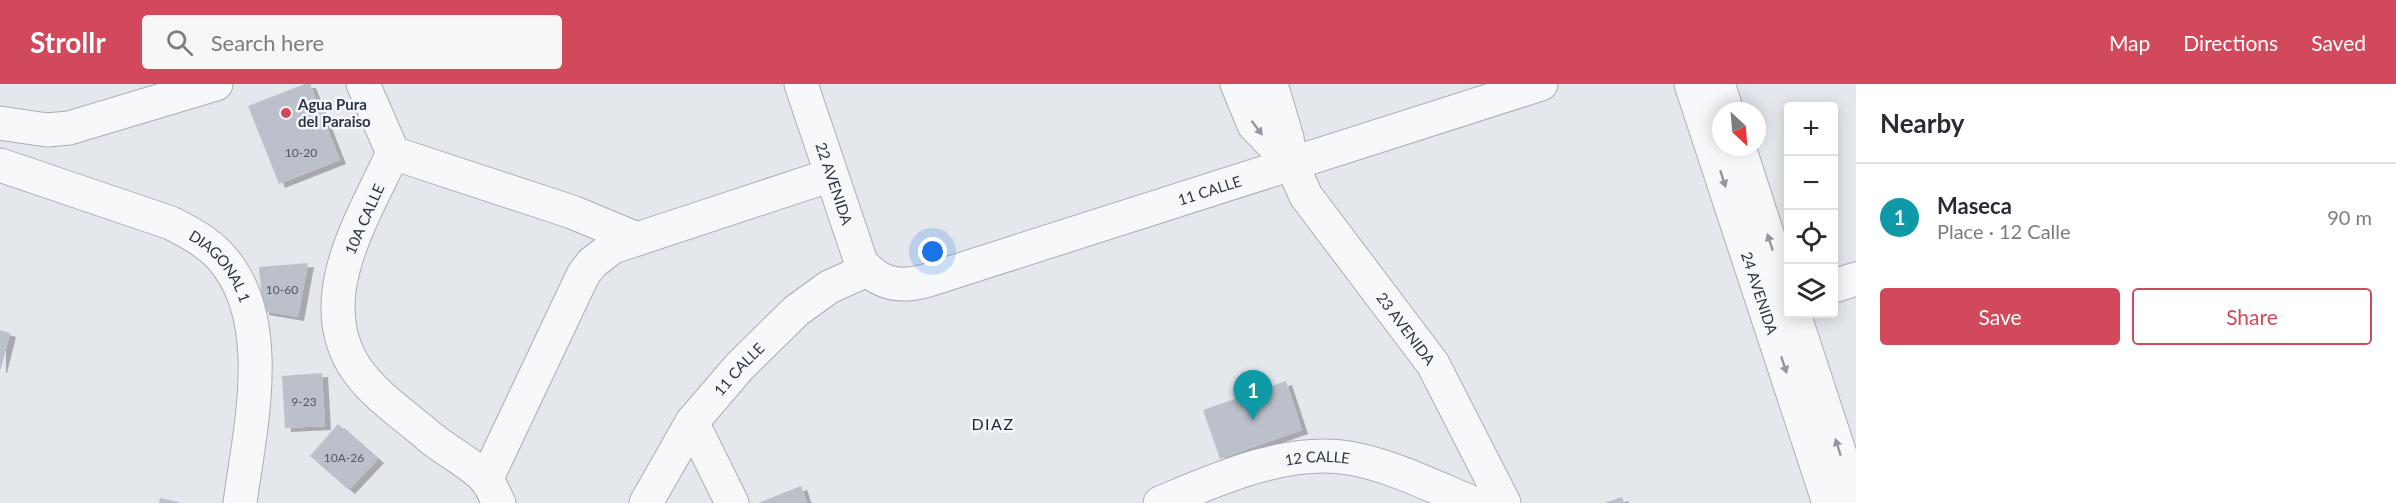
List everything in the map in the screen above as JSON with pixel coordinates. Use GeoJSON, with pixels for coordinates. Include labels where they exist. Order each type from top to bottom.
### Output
{"type":"FeatureCollection","features":[{"type":"Feature","properties":{"kind":"street"},"geometry":{"type":"LineString","coordinates":[[0,123],[47,130],[69,128],[216,84]]}},
{"type":"Feature","properties":{"kind":"street"},"geometry":{"type":"LineString","coordinates":[[363,84],[393,153],[572,212],[637,239]]}},
{"type":"Feature","properties":{"kind":"street","name":"22 AVENIDA"},"geometry":{"type":"LineString","coordinates":[[801,84],[856,252],[872,274]]}},
{"type":"Feature","properties":{"kind":"street","name":"23 AVENIDA"},"geometry":{"type":"LineString","coordinates":[[1237,84],[1254,125],[1291,163]]}},
{"type":"Feature","properties":{"kind":"street","name":"23 AVENIDA"},"geometry":{"type":"LineString","coordinates":[[1271,84],[1287,138],[1291,163],[1306,196],[1433,364],[1504,503]]}},
{"type":"Feature","properties":{"kind":"street","name":"11 CALLE"},"geometry":{"type":"LineString","coordinates":[[646,503],[692,423],[740,366],[796,311],[829,287],[872,274],[900,285],[918,283],[1541,84]]}},
{"type":"Feature","properties":{"kind":"street","name":"24 AVENIDA"},"geometry":{"type":"LineString","coordinates":[[1691,84],[1784,305]]}},
{"type":"Feature","properties":{"kind":"street"},"geometry":{"type":"LineString","coordinates":[[1718,84],[1724,102]]}},
{"type":"Feature","properties":{"kind":"street","name":"10A CALLE"},"geometry":{"type":"LineString","coordinates":[[393,153],[350,245],[341,276],[338,309],[340,334],[348,355],[374,389],[492,491],[583,275],[602,254],[637,239],[831,175]]}},
{"type":"Feature","properties":{"kind":"street","name":"24 AVENIDA"},"geometry":{"type":"LineString","coordinates":[[1742,156],[1784,305]]}},
{"type":"Feature","properties":{"kind":"street","name":"DIAGONAL 1"},"geometry":{"type":"LineString","coordinates":[[0,165],[171,222],[195,235],[220,256],[239,284],[249,308],[254,332],[251,421],[240,503]]}},
{"type":"Feature","properties":{"kind":"street"},"geometry":{"type":"LineString","coordinates":[[1838,284],[1856,279]]}},
{"type":"Feature","properties":{"kind":"street","name":"24 AVENIDA"},"geometry":{"type":"LineString","coordinates":[[1787,318],[1829,503]]}},
{"type":"Feature","properties":{"kind":"street","name":"24 AVENIDA"},"geometry":{"type":"LineString","coordinates":[[1789,318],[1856,502]]}},
{"type":"Feature","properties":{"kind":"street"},"geometry":{"type":"LineString","coordinates":[[692,423],[732,503]]}},
{"type":"Feature","properties":{"kind":"street","name":"12 CALLE"},"geometry":{"type":"LineString","coordinates":[[1160,503],[1247,471],[1286,460],[1318,456],[1369,462],[1473,503]]}},
{"type":"Feature","properties":{"kind":"building"},"geometry":{"type":"Polygon","coordinates":[[[310,84],[340,160],[279,184],[248,106],[310,84]]]}},
{"type":"Feature","properties":{"kind":"building"},"geometry":{"type":"Polygon","coordinates":[[[308,263],[298,317],[263,311],[259,267],[308,263]]]}},
{"type":"Feature","properties":{"kind":"building"},"geometry":{"type":"Polygon","coordinates":[[[0,330],[10,333],[1,369],[0,369],[0,330]]]}},
{"type":"Feature","properties":{"kind":"building"},"geometry":{"type":"Polygon","coordinates":[[[322,373],[325,426],[285,428],[282,376],[322,373]]]}},
{"type":"Feature","properties":{"kind":"building"},"geometry":{"type":"Polygon","coordinates":[[[1286,381],[1302,430],[1220,459],[1203,410],[1286,381]]]}},
{"type":"Feature","properties":{"kind":"building"},"geometry":{"type":"Polygon","coordinates":[[[338,424],[378,459],[349,490],[310,456],[338,424]]]}},
{"type":"Feature","properties":{"kind":"building"},"geometry":{"type":"Polygon","coordinates":[[[801,486],[807,503],[758,503],[801,486]]]}},
{"type":"Feature","properties":{"kind":"building"},"geometry":{"type":"Polygon","coordinates":[[[1622,497],[1624,503],[1604,503],[1622,497]]]}},
{"type":"Feature","properties":{"kind":"building"},"geometry":{"type":"Polygon","coordinates":[[[160,498],[179,502],[179,503],[159,503],[160,498]]]}},
{"type":"Feature","properties":{"kind":"place","name":"Agua Pura del Paraiso"},"geometry":{"type":"Point","coordinates":[286,113]}},
{"type":"Feature","properties":{"kind":"place","name":"Maseca"},"geometry":{"type":"Point","coordinates":[1253,420]}},
{"type":"Feature","properties":{"kind":"district","name":"DIAZ"},"geometry":{"type":"Point","coordinates":[993,423]}}]}
